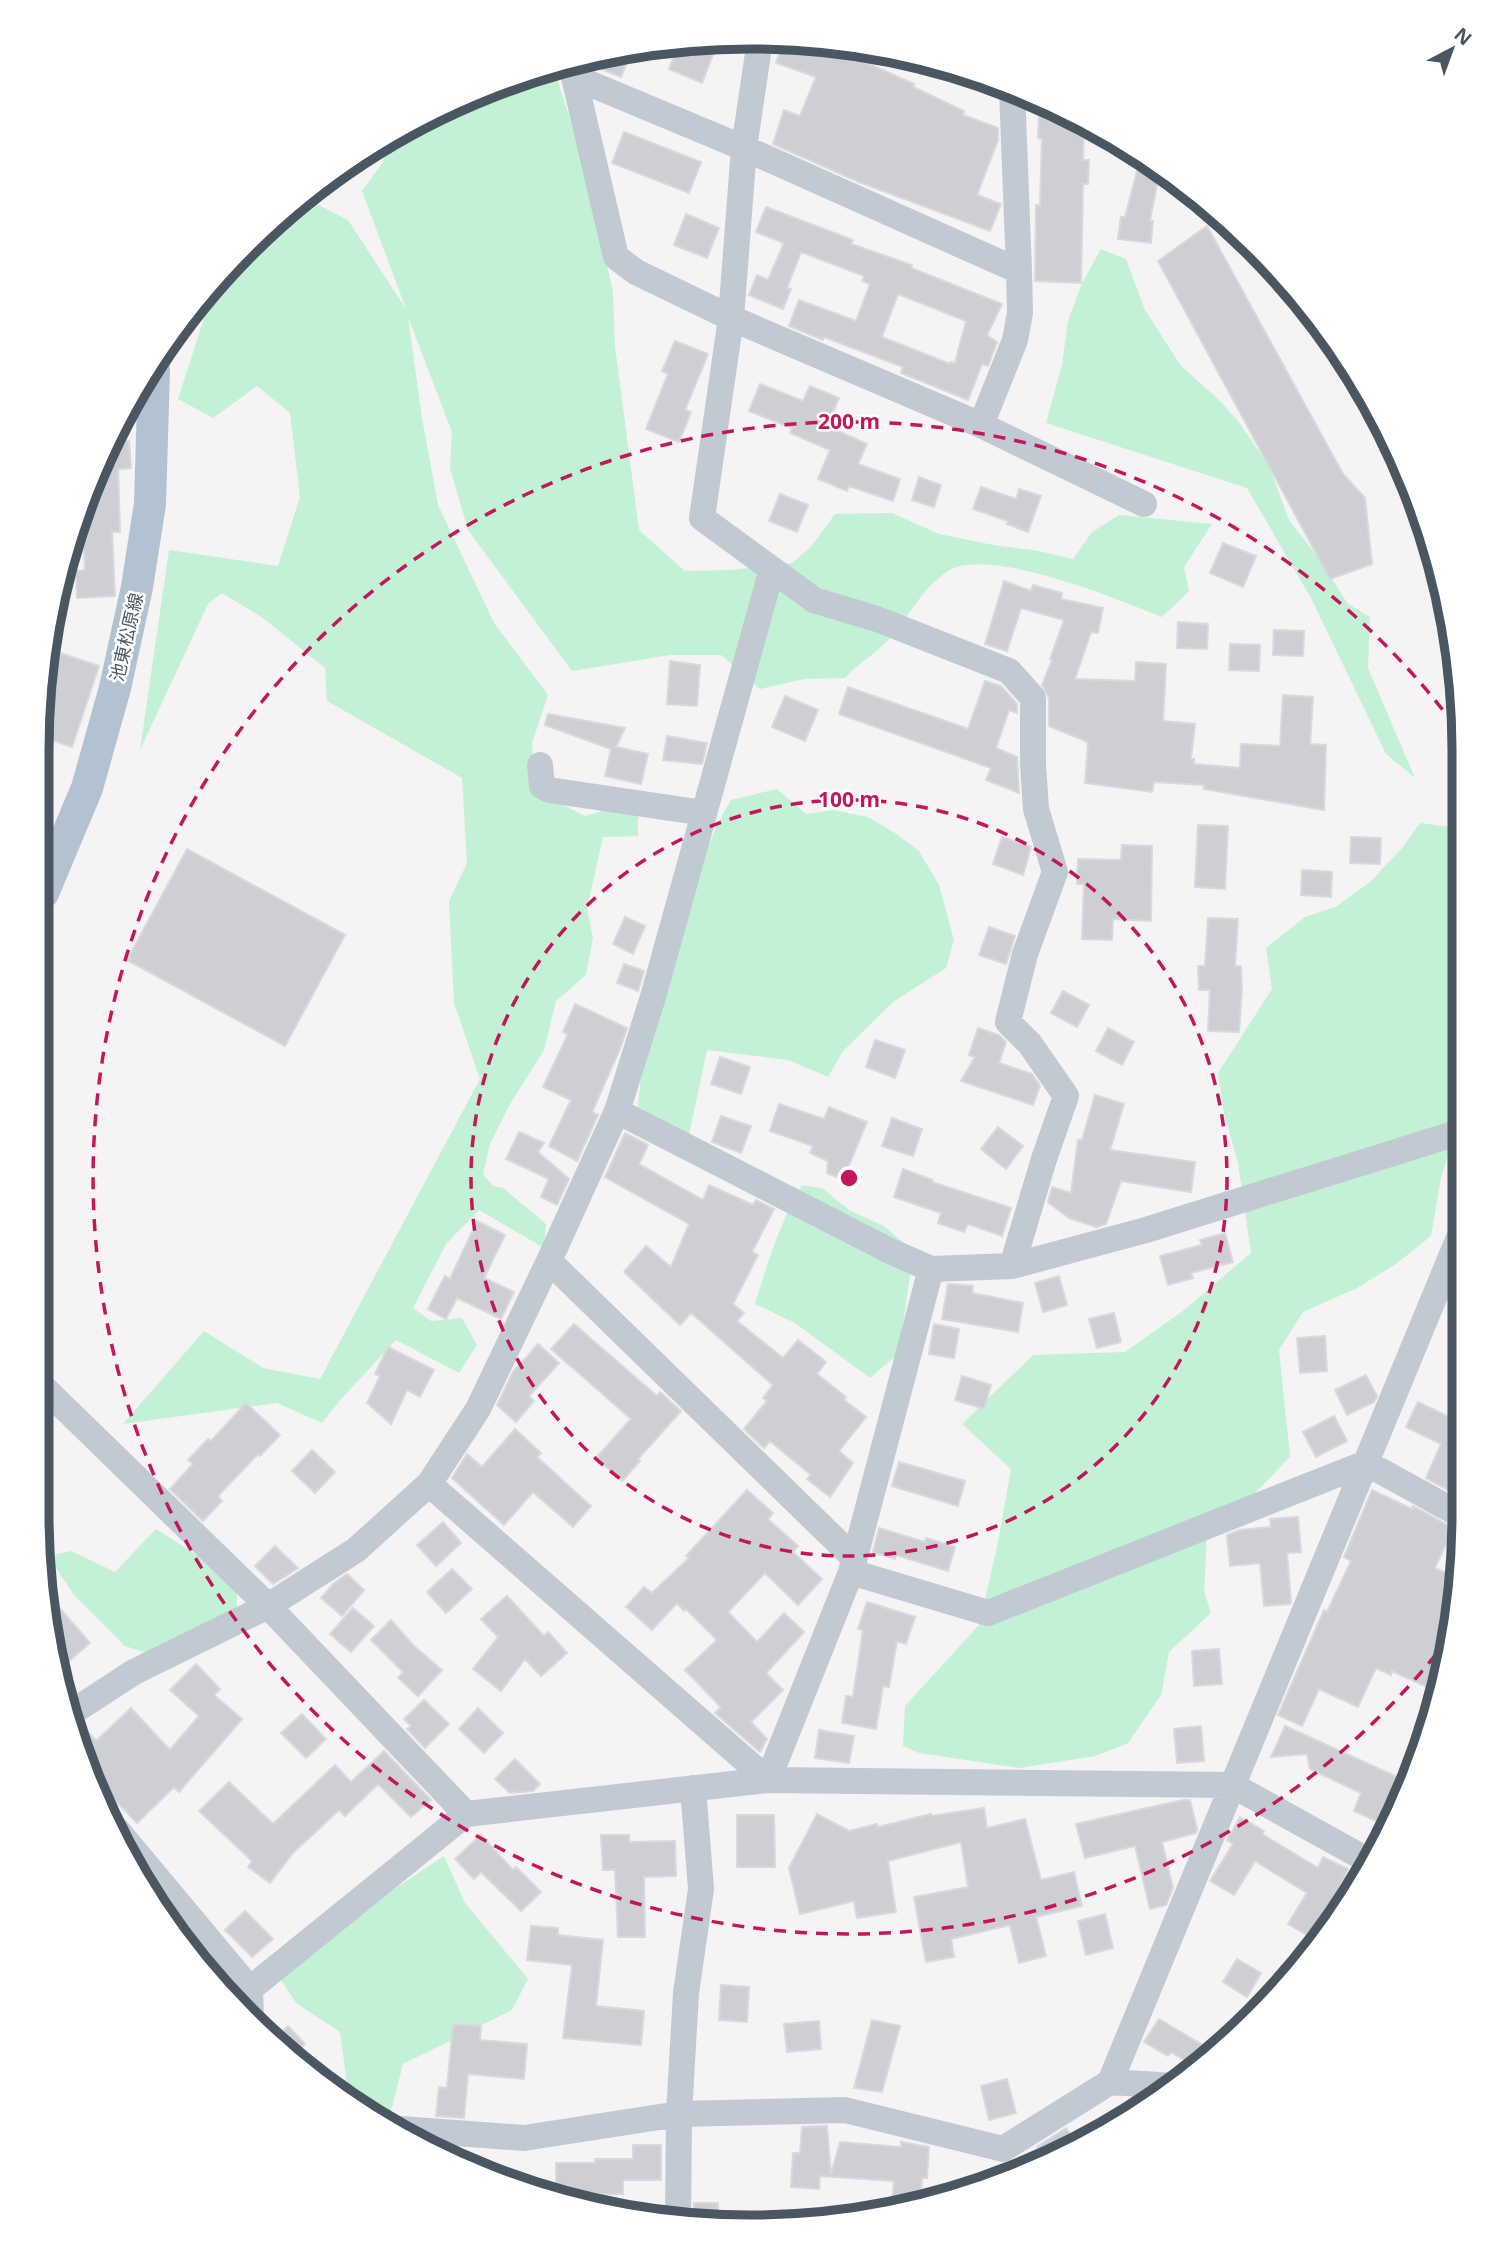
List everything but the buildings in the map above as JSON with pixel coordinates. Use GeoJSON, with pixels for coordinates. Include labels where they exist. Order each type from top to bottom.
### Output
{"type":"FeatureCollection","features":[{"type":"Feature","properties":{"kind":"main road","name":"池東松原線"},"geometry":{"type":"LineString","coordinates":[[49,879],[87,788],[115,688],[137,587],[150,504],[154,383]]}},
{"type":"Feature","properties":{"kind":"street"},"geometry":{"type":"LineString","coordinates":[[759,49],[744,148],[731,318],[702,518],[814,600],[877,619],[1009,671],[1033,698],[1036,809],[1055,872],[1025,954],[1008,1022],[1030,1044],[1066,1096],[1012,1266]]}},
{"type":"Feature","properties":{"kind":"street"},"geometry":{"type":"LineString","coordinates":[[576,71],[1018,271]]}},
{"type":"Feature","properties":{"kind":"street"},"geometry":{"type":"LineString","coordinates":[[572,72],[616,257],[636,272],[731,318],[981,425],[1144,503]]}},
{"type":"Feature","properties":{"kind":"street"},"geometry":{"type":"LineString","coordinates":[[981,425],[1015,340],[1020,313],[1012,100]]}},
{"type":"Feature","properties":{"kind":"street"},"geometry":{"type":"LineString","coordinates":[[77,1709],[134,1672],[268,1606],[356,1550],[429,1483],[478,1409],[617,1111],[653,997],[772,569]]}},
{"type":"Feature","properties":{"kind":"street"},"geometry":{"type":"LineString","coordinates":[[540,765],[542,786],[549,790],[704,813]]}},
{"type":"Feature","properties":{"kind":"street"},"geometry":{"type":"LineString","coordinates":[[617,1111],[892,1252],[931,1269],[1012,1266],[1146,1230],[1452,1135]]}},
{"type":"Feature","properties":{"kind":"street"},"geometry":{"type":"LineString","coordinates":[[417,2130],[524,2138],[679,2114],[845,2110],[1003,2150],[1110,2082],[1452,1254]]}},
{"type":"Feature","properties":{"kind":"street"},"geometry":{"type":"LineString","coordinates":[[549,1261],[852,1565],[988,1613],[1366,1463]]}},
{"type":"Feature","properties":{"kind":"street"},"geometry":{"type":"LineString","coordinates":[[768,1780],[852,1565],[931,1269]]}},
{"type":"Feature","properties":{"kind":"street"},"geometry":{"type":"LineString","coordinates":[[49,1393],[268,1606],[467,1814]]}},
{"type":"Feature","properties":{"kind":"street"},"geometry":{"type":"LineString","coordinates":[[1366,1463],[1452,1510]]}},
{"type":"Feature","properties":{"kind":"street"},"geometry":{"type":"LineString","coordinates":[[429,1483],[768,1780]]}},
{"type":"Feature","properties":{"kind":"street"},"geometry":{"type":"LineString","coordinates":[[250,1989],[467,1814],[768,1780],[1232,1785],[1362,1857]]}},
{"type":"Feature","properties":{"kind":"street"},"geometry":{"type":"LineString","coordinates":[[678,2211],[679,2114],[686,1993],[701,1889],[692,1788]]}},
{"type":"Feature","properties":{"kind":"street"},"geometry":{"type":"LineString","coordinates":[[141,1861],[250,1989],[251,2006]]}},
{"type":"Feature","properties":{"kind":"street"},"geometry":{"type":"LineString","coordinates":[[1110,2082],[1157,2085]]}},
{"type":"Feature","properties":{"kind":"green space"},"geometry":{"type":"Polygon","coordinates":[[[556,77],[578,144],[613,291],[615,346],[639,530],[685,571],[732,570],[792,563],[811,547],[835,514],[892,513],[939,534],[1073,559],[1092,532],[1119,515],[1212,524],[1184,567],[1189,591],[1162,617],[1054,578],[992,565],[967,565],[948,571],[939,578],[923,594],[889,639],[845,678],[804,679],[760,689],[721,655],[670,655],[572,671],[468,530],[450,468],[452,432],[408,317],[438,505],[494,623],[548,695],[532,743],[535,791],[585,816],[638,801],[638,836],[603,837],[587,909],[593,938],[586,975],[556,1001],[544,1050],[510,1104],[490,1144],[483,1174],[493,1186],[503,1188],[546,1224],[544,1248],[479,1210],[446,1244],[413,1308],[431,1321],[462,1318],[477,1345],[459,1373],[396,1340],[322,1423],[277,1403],[123,1424],[204,1331],[263,1368],[320,1379],[480,1079],[454,1003],[449,901],[467,863],[462,778],[327,701],[325,668],[263,618],[222,593],[208,604],[140,750],[169,550],[278,566],[300,497],[290,413],[257,386],[213,418],[178,399],[208,306],[262,246],[313,202],[348,220],[406,309],[362,191],[383,162],[383,153],[440,121],[482,102],[556,77]]]}},
{"type":"Feature","properties":{"kind":"green space"},"geometry":{"type":"Polygon","coordinates":[[[1101,249],[1126,259],[1145,310],[1181,366],[1238,421],[1269,466],[1289,520],[1317,556],[1348,604],[1370,617],[1368,668],[1415,778],[1386,754],[1312,600],[1247,488],[1046,423],[1062,365],[1068,321],[1082,283],[1101,249]]]}},
{"type":"Feature","properties":{"kind":"green space"},"geometry":{"type":"Polygon","coordinates":[[[777,789],[806,814],[834,810],[868,817],[919,851],[939,885],[954,940],[946,968],[893,1002],[843,1051],[828,1077],[788,1060],[707,1050],[689,1135],[638,1107],[641,1076],[668,992],[691,889],[717,825],[731,800],[777,789]]]}},
{"type":"Feature","properties":{"kind":"green space"},"geometry":{"type":"Polygon","coordinates":[[[1420,823],[1449,827],[1452,836],[1452,1143],[1441,1178],[1431,1236],[1396,1264],[1357,1288],[1303,1312],[1279,1350],[1290,1457],[1254,1494],[1208,1518],[1204,1591],[1211,1613],[1169,1652],[1161,1695],[1128,1743],[1095,1756],[1020,1768],[919,1753],[903,1746],[905,1706],[979,1625],[997,1547],[1011,1469],[962,1424],[1033,1355],[1125,1352],[1183,1311],[1251,1253],[1238,1163],[1224,1113],[1218,1073],[1272,989],[1266,948],[1305,917],[1337,906],[1370,882],[1403,847],[1420,823]]]}},
{"type":"Feature","properties":{"kind":"green space"},"geometry":{"type":"Polygon","coordinates":[[[802,1185],[822,1188],[849,1210],[884,1226],[904,1243],[912,1261],[899,1353],[870,1378],[795,1323],[755,1304],[781,1228],[802,1185]]]}},
{"type":"Feature","properties":{"kind":"green space"},"geometry":{"type":"Polygon","coordinates":[[[156,1529],[219,1569],[237,1590],[237,1621],[163,1658],[125,1646],[74,1595],[51,1561],[51,1555],[71,1551],[115,1572],[156,1529]]]}},
{"type":"Feature","properties":{"kind":"green space"},"geometry":{"type":"Polygon","coordinates":[[[444,1856],[465,1903],[528,1979],[512,2010],[403,2064],[391,2111],[380,2109],[347,2087],[340,2032],[296,2003],[274,1969],[444,1856]]]}},
{"type":"Feature","properties":{"kind":"green space"},"geometry":{"type":"Polygon","coordinates":[[[215,1967],[236,1986],[234,1989],[215,1967]]]}}]}
